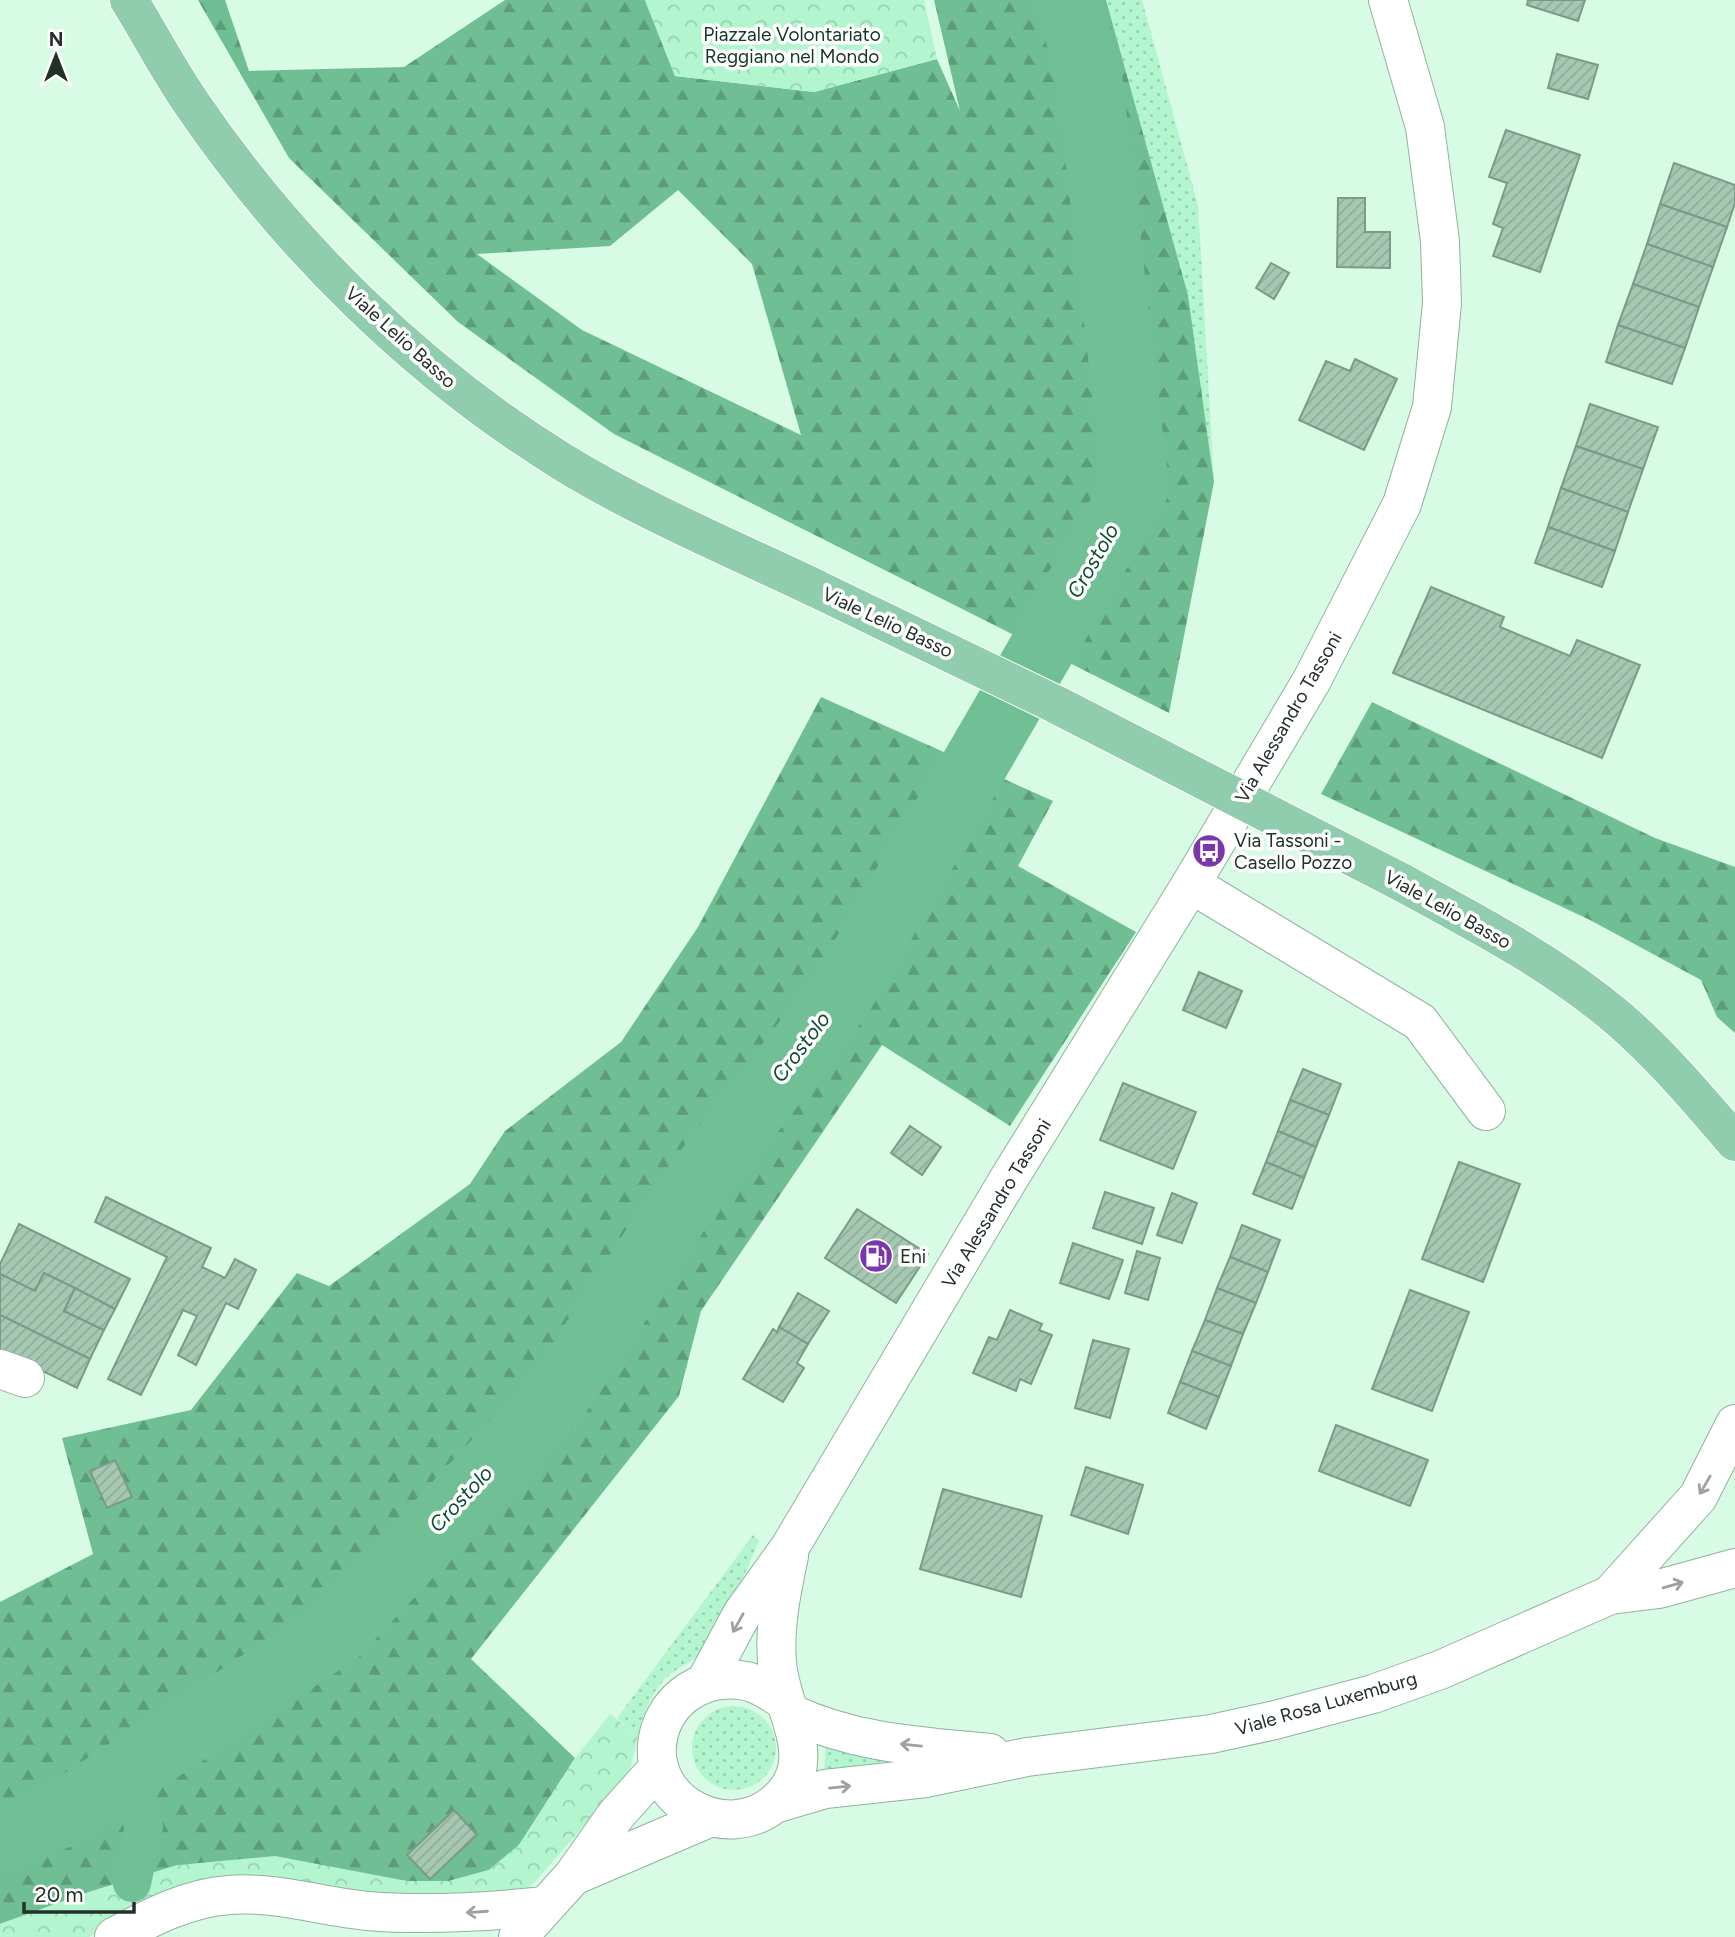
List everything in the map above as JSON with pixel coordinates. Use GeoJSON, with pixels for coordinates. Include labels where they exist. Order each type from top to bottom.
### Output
{"type":"FeatureCollection","features":[{"type":"Feature","properties":{"kind":"main road","name":"Viale Lelio Basso"},"geometry":{"type":"LineString","coordinates":[[129,0],[191,102],[261,196],[322,264],[385,326],[452,384],[525,438],[599,484],[1044,698],[1401,882],[1543,962],[1618,1018],[1675,1075],[1735,1142]]}},
{"type":"Feature","properties":{"kind":"street","name":"Via Alessandro Tassoni"},"geometry":{"type":"LineString","coordinates":[[659,1767],[659,1735],[667,1713],[679,1698],[706,1681],[742,1614],[790,1547],[1008,1180],[1191,884],[1312,680],[1402,505],[1432,407],[1441,303],[1440,241],[1426,127],[1388,0]]}},
{"type":"Feature","properties":{"kind":"street"},"geometry":{"type":"LineString","coordinates":[[1191,884],[1420,1022],[1486,1111]]}},
{"type":"Feature","properties":{"kind":"street","name":"Viale Rosa Luxemburg"},"geometry":{"type":"LineString","coordinates":[[1610,1595],[1698,1497],[1735,1424]]}},
{"type":"Feature","properties":{"kind":"street","name":"Via Alessandro Tassoni"},"geometry":{"type":"LineString","coordinates":[[774,1804],[793,1780],[798,1762],[799,1742],[776,1662],[777,1626],[790,1547]]}},
{"type":"Feature","properties":{"kind":"street","name":"Viale Rosa Luxemburg"},"geometry":{"type":"LineString","coordinates":[[774,1804],[825,1788],[926,1778],[1027,1757],[1072,1754],[1211,1734],[1373,1694],[1498,1647],[1610,1595],[1659,1589],[1735,1568]]}},
{"type":"Feature","properties":{"kind":"street"},"geometry":{"type":"LineString","coordinates":[[706,1681],[739,1679],[758,1685],[787,1707]]}},
{"type":"Feature","properties":{"kind":"street","name":"Viale Rosa Luxemburg"},"geometry":{"type":"LineString","coordinates":[[787,1707],[822,1728],[869,1741],[1027,1757]]}},
{"type":"Feature","properties":{"kind":"street"},"geometry":{"type":"LineString","coordinates":[[518,1937],[573,1876],[616,1815],[659,1767],[670,1791],[683,1804],[709,1818]]}},
{"type":"Feature","properties":{"kind":"street"},"geometry":{"type":"LineString","coordinates":[[573,1876],[709,1818],[747,1818],[774,1804]]}},
{"type":"Feature","properties":{"kind":"street"},"geometry":{"type":"LineString","coordinates":[[114,1937],[154,1915],[189,1902],[231,1895],[369,1911],[470,1913],[545,1906]]}},
{"type":"Feature","properties":{"kind":"street"},"geometry":{"type":"LineString","coordinates":[[369,1911],[404,1937]]}},
{"type":"Feature","properties":{"kind":"green space"},"geometry":{"type":"Polygon","coordinates":[[[198,0],[225,0],[249,71],[404,67],[505,0],[645,0],[675,76],[814,92],[937,59],[960,111],[934,0],[1106,0],[1188,295],[1214,482],[1169,713],[614,434],[458,322],[289,158],[198,0]],[[678,190],[610,246],[477,254],[582,330],[801,435],[752,264],[678,190]]]}},
{"type":"Feature","properties":{"kind":"green space","name":"Piazzale Volontariato Reggiano nel Mondo"},"geometry":{"type":"Polygon","coordinates":[[[645,0],[924,0],[937,59],[814,92],[675,76],[645,0]]]}},
{"type":"Feature","properties":{"kind":"green space"},"geometry":{"type":"Polygon","coordinates":[[[1106,0],[1142,0],[1198,205],[1214,482],[1188,295],[1106,0]]]}},
{"type":"Feature","properties":{"kind":"green space"},"geometry":{"type":"Polygon","coordinates":[[[821,697],[1053,801],[1018,866],[1136,932],[1010,1126],[882,1045],[701,1311],[679,1396],[471,1659],[575,1758],[519,1845],[489,1870],[449,1881],[407,1881],[178,1865],[89,1892],[0,1924],[0,1602],[93,1554],[62,1438],[191,1410],[297,1273],[329,1286],[470,1184],[505,1131],[621,1042],[698,927],[821,697]]]}},
{"type":"Feature","properties":{"kind":"green space"},"geometry":{"type":"Polygon","coordinates":[[[1372,702],[1655,838],[1735,867],[1735,1033],[1717,1017],[1701,980],[1590,920],[1321,794],[1372,702]]]}},
{"type":"Feature","properties":{"kind":"green space"},"geometry":{"type":"Polygon","coordinates":[[[753,1535],[759,1541],[716,1640],[706,1651],[672,1673],[659,1686],[646,1710],[638,1736],[617,1718],[753,1535]]]}},
{"type":"Feature","properties":{"kind":"green space"},"geometry":{"type":"Polygon","coordinates":[[[734,1706],[750,1709],[764,1718],[773,1732],[776,1748],[773,1764],[764,1778],[750,1787],[734,1790],[718,1787],[704,1778],[695,1764],[692,1748],[695,1732],[704,1718],[718,1709],[734,1706]]]}},
{"type":"Feature","properties":{"kind":"green space"},"geometry":{"type":"Polygon","coordinates":[[[610,1714],[638,1736],[629,1774],[527,1891],[472,1902],[167,1896],[89,1937],[0,1937],[0,1924],[89,1892],[178,1865],[275,1856],[407,1881],[449,1881],[489,1870],[519,1845],[575,1758],[610,1714]]]}},
{"type":"Feature","properties":{"kind":"green space"},"geometry":{"type":"Polygon","coordinates":[[[826,1742],[932,1762],[824,1773],[826,1742]]]}},
{"type":"Feature","properties":{"kind":"building"},"geometry":{"type":"Polygon","coordinates":[[[1528,0],[1585,0],[1578,21],[1527,5],[1528,0]]]}},
{"type":"Feature","properties":{"kind":"building"},"geometry":{"type":"Polygon","coordinates":[[[1557,54],[1598,65],[1588,99],[1548,88],[1557,54]]]}},
{"type":"Feature","properties":{"kind":"building"},"geometry":{"type":"Polygon","coordinates":[[[1506,130],[1580,155],[1540,272],[1493,256],[1503,228],[1493,224],[1507,183],[1489,177],[1506,130]]]}},
{"type":"Feature","properties":{"kind":"building"},"geometry":{"type":"Polygon","coordinates":[[[1674,163],[1735,185],[1735,203],[1727,227],[1660,204],[1674,163]]]}},
{"type":"Feature","properties":{"kind":"building"},"geometry":{"type":"Polygon","coordinates":[[[1338,198],[1365,198],[1365,232],[1390,232],[1390,268],[1337,267],[1338,198]]]}},
{"type":"Feature","properties":{"kind":"building"},"geometry":{"type":"Polygon","coordinates":[[[1660,204],[1727,227],[1713,267],[1647,244],[1660,204]]]}},
{"type":"Feature","properties":{"kind":"building"},"geometry":{"type":"Polygon","coordinates":[[[1647,244],[1713,267],[1699,307],[1633,284],[1647,244]]]}},
{"type":"Feature","properties":{"kind":"building"},"geometry":{"type":"Polygon","coordinates":[[[1271,263],[1289,273],[1274,299],[1256,288],[1271,263]]]}},
{"type":"Feature","properties":{"kind":"building"},"geometry":{"type":"Polygon","coordinates":[[[1633,284],[1699,307],[1685,348],[1618,325],[1633,284]]]}},
{"type":"Feature","properties":{"kind":"building"},"geometry":{"type":"Polygon","coordinates":[[[1618,325],[1685,348],[1672,384],[1606,362],[1618,325]]]}},
{"type":"Feature","properties":{"kind":"building"},"geometry":{"type":"Polygon","coordinates":[[[1355,359],[1397,379],[1364,450],[1299,420],[1326,361],[1350,371],[1355,359]]]}},
{"type":"Feature","properties":{"kind":"building"},"geometry":{"type":"Polygon","coordinates":[[[1590,404],[1658,427],[1643,469],[1576,446],[1590,404]]]}},
{"type":"Feature","properties":{"kind":"building"},"geometry":{"type":"Polygon","coordinates":[[[1576,446],[1643,469],[1628,512],[1561,488],[1576,446]]]}},
{"type":"Feature","properties":{"kind":"building"},"geometry":{"type":"Polygon","coordinates":[[[1561,488],[1628,512],[1615,551],[1548,527],[1561,488]]]}},
{"type":"Feature","properties":{"kind":"building"},"geometry":{"type":"Polygon","coordinates":[[[1548,527],[1615,551],[1602,587],[1535,563],[1548,527]]]}},
{"type":"Feature","properties":{"kind":"building"},"geometry":{"type":"Polygon","coordinates":[[[1431,587],[1504,617],[1500,627],[1570,656],[1577,640],[1640,665],[1602,758],[1393,673],[1431,587]]]}},
{"type":"Feature","properties":{"kind":"building"},"geometry":{"type":"Polygon","coordinates":[[[1199,972],[1242,991],[1226,1028],[1183,1010],[1199,972]]]}},
{"type":"Feature","properties":{"kind":"building"},"geometry":{"type":"Polygon","coordinates":[[[1303,1069],[1341,1084],[1329,1115],[1290,1100],[1303,1069]]]}},
{"type":"Feature","properties":{"kind":"building"},"geometry":{"type":"Polygon","coordinates":[[[1123,1083],[1196,1112],[1173,1169],[1100,1140],[1123,1083]]]}},
{"type":"Feature","properties":{"kind":"building"},"geometry":{"type":"Polygon","coordinates":[[[1290,1100],[1329,1115],[1316,1147],[1278,1131],[1290,1100]]]}},
{"type":"Feature","properties":{"kind":"building"},"geometry":{"type":"Polygon","coordinates":[[[910,1126],[941,1147],[922,1175],[891,1153],[910,1126]]]}},
{"type":"Feature","properties":{"kind":"building"},"geometry":{"type":"Polygon","coordinates":[[[1278,1131],[1316,1147],[1304,1178],[1266,1162],[1278,1131]]]}},
{"type":"Feature","properties":{"kind":"building"},"geometry":{"type":"Polygon","coordinates":[[[1266,1162],[1304,1178],[1292,1209],[1253,1194],[1266,1162]]]}},
{"type":"Feature","properties":{"kind":"building"},"geometry":{"type":"Polygon","coordinates":[[[1459,1162],[1520,1184],[1483,1282],[1422,1259],[1459,1162]]]}},
{"type":"Feature","properties":{"kind":"building"},"geometry":{"type":"Polygon","coordinates":[[[1105,1192],[1154,1208],[1142,1244],[1093,1228],[1105,1192]]]}},
{"type":"Feature","properties":{"kind":"building"},"geometry":{"type":"Polygon","coordinates":[[[1172,1193],[1197,1203],[1182,1243],[1157,1235],[1172,1193]]]}},
{"type":"Feature","properties":{"kind":"building"},"geometry":{"type":"Polygon","coordinates":[[[106,1197],[211,1248],[202,1267],[225,1278],[235,1259],[256,1270],[238,1309],[226,1303],[196,1365],[178,1355],[197,1316],[183,1310],[141,1395],[108,1379],[167,1257],[95,1222],[106,1197]]]}},
{"type":"Feature","properties":{"kind":"building"},"geometry":{"type":"Polygon","coordinates":[[[857,1209],[928,1254],[896,1303],[825,1258],[857,1209]]]}},
{"type":"Feature","properties":{"kind":"building"},"geometry":{"type":"Polygon","coordinates":[[[19,1224],[130,1279],[115,1309],[44,1273],[35,1291],[0,1274],[0,1264],[19,1224]]]}},
{"type":"Feature","properties":{"kind":"building"},"geometry":{"type":"Polygon","coordinates":[[[1242,1225],[1280,1240],[1268,1272],[1230,1257],[1242,1225]]]}},
{"type":"Feature","properties":{"kind":"building"},"geometry":{"type":"Polygon","coordinates":[[[1073,1243],[1123,1260],[1109,1299],[1060,1283],[1073,1243]]]}},
{"type":"Feature","properties":{"kind":"building"},"geometry":{"type":"Polygon","coordinates":[[[1137,1251],[1160,1258],[1148,1300],[1125,1293],[1137,1251]]]}},
{"type":"Feature","properties":{"kind":"building"},"geometry":{"type":"Polygon","coordinates":[[[1230,1257],[1268,1272],[1256,1303],[1217,1288],[1230,1257]]]}},
{"type":"Feature","properties":{"kind":"building"},"geometry":{"type":"Polygon","coordinates":[[[44,1273],[75,1288],[64,1311],[104,1330],[90,1359],[0,1315],[0,1274],[35,1291],[44,1273]]]}},
{"type":"Feature","properties":{"kind":"building"},"geometry":{"type":"Polygon","coordinates":[[[75,1288],[115,1309],[104,1330],[64,1311],[75,1288]]]}},
{"type":"Feature","properties":{"kind":"building"},"geometry":{"type":"Polygon","coordinates":[[[1217,1288],[1256,1303],[1243,1334],[1205,1320],[1217,1288]]]}},
{"type":"Feature","properties":{"kind":"building"},"geometry":{"type":"Polygon","coordinates":[[[1410,1290],[1469,1312],[1432,1411],[1372,1389],[1410,1290]]]}},
{"type":"Feature","properties":{"kind":"building"},"geometry":{"type":"Polygon","coordinates":[[[798,1293],[829,1311],[808,1344],[779,1327],[798,1293]]]}},
{"type":"Feature","properties":{"kind":"building"},"geometry":{"type":"Polygon","coordinates":[[[1010,1310],[1042,1324],[1039,1330],[1052,1335],[1031,1384],[1020,1379],[1016,1391],[973,1373],[989,1337],[997,1340],[1010,1310]]]}},
{"type":"Feature","properties":{"kind":"building"},"geometry":{"type":"Polygon","coordinates":[[[0,1315],[90,1359],[77,1388],[0,1350],[0,1315]]]}},
{"type":"Feature","properties":{"kind":"building"},"geometry":{"type":"Polygon","coordinates":[[[1205,1320],[1243,1334],[1231,1366],[1192,1351],[1205,1320]]]}},
{"type":"Feature","properties":{"kind":"building"},"geometry":{"type":"Polygon","coordinates":[[[779,1327],[808,1344],[797,1363],[804,1368],[783,1402],[743,1379],[773,1329],[777,1332],[779,1327]]]}},
{"type":"Feature","properties":{"kind":"building"},"geometry":{"type":"Polygon","coordinates":[[[1093,1340],[1129,1349],[1110,1418],[1075,1408],[1093,1340]]]}},
{"type":"Feature","properties":{"kind":"building"},"geometry":{"type":"Polygon","coordinates":[[[1192,1351],[1231,1366],[1219,1397],[1180,1382],[1192,1351]]]}},
{"type":"Feature","properties":{"kind":"building"},"geometry":{"type":"Polygon","coordinates":[[[1180,1382],[1219,1397],[1206,1429],[1168,1413],[1180,1382]]]}},
{"type":"Feature","properties":{"kind":"building"},"geometry":{"type":"Polygon","coordinates":[[[1336,1425],[1428,1460],[1410,1506],[1319,1471],[1336,1425]]]}},
{"type":"Feature","properties":{"kind":"building"},"geometry":{"type":"Polygon","coordinates":[[[115,1460],[132,1497],[107,1508],[90,1471],[115,1460]]]}},
{"type":"Feature","properties":{"kind":"building"},"geometry":{"type":"Polygon","coordinates":[[[1086,1467],[1143,1485],[1128,1534],[1071,1515],[1086,1467]]]}},
{"type":"Feature","properties":{"kind":"building"},"geometry":{"type":"Polygon","coordinates":[[[943,1489],[1042,1516],[1021,1597],[920,1569],[943,1489]]]}},
{"type":"Feature","properties":{"kind":"building"},"geometry":{"type":"Polygon","coordinates":[[[454,1810],[477,1835],[430,1879],[407,1855],[454,1810]]]}},
{"type":"Feature","properties":{"kind":"waterway","name":"Crostolo"},"geometry":{"type":"LineString","coordinates":[[0,1838],[61,1815],[336,1633],[557,1397],[686,1198],[841,995],[1136,487],[1089,76],[1069,0]]}},
{"type":"Feature","properties":{"kind":"waterway"},"geometry":{"type":"LineString","coordinates":[[124,1773],[144,1827],[132,1883]]}},
{"type":"Feature","properties":{"kind":"place","name":"Via Tassoni - Casello Pozzo"},"geometry":{"type":"Point","coordinates":[1209,851]}},
{"type":"Feature","properties":{"kind":"place","name":"Eni"},"geometry":{"type":"Point","coordinates":[876,1256]}}]}
